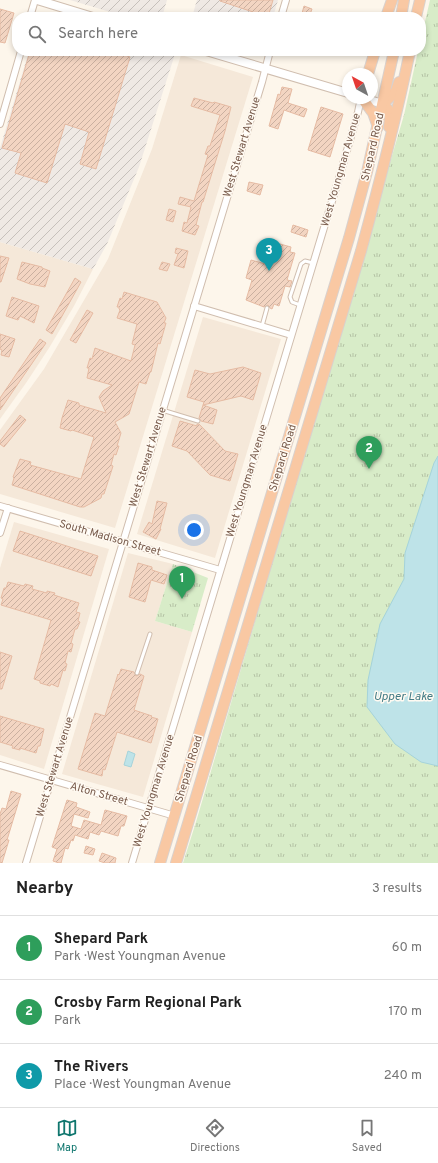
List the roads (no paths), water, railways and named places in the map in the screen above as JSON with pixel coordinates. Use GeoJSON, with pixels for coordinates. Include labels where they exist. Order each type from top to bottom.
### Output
{"type":"FeatureCollection","features":[{"type":"Feature","properties":{"kind":"highway"},"geometry":{"type":"LineString","coordinates":[[388,12],[392,0]]}},
{"type":"Feature","properties":{"kind":"highway"},"geometry":{"type":"LineString","coordinates":[[402,12],[404,0]]}},
{"type":"Feature","properties":{"kind":"highway"},"geometry":{"type":"LineString","coordinates":[[417,12],[420,0]]}},
{"type":"Feature","properties":{"kind":"highway"},"geometry":{"type":"LineString","coordinates":[[370,68],[373,56]]}},
{"type":"Feature","properties":{"kind":"highway","name":"Shepard Road"},"geometry":{"type":"LineString","coordinates":[[160,863],[349,238],[378,127],[393,56]]}},
{"type":"Feature","properties":{"kind":"highway"},"geometry":{"type":"LineString","coordinates":[[386,161],[390,114],[389,109],[383,104],[396,91],[408,56]]}},
{"type":"Feature","properties":{"kind":"highway","name":"Shepard Road"},"geometry":{"type":"LineString","coordinates":[[177,860],[361,251],[386,161],[409,56]]}},
{"type":"Feature","properties":{"kind":"highway"},"geometry":{"type":"LineString","coordinates":[[366,104],[373,113],[378,127]]}},
{"type":"Feature","properties":{"kind":"highway"},"geometry":{"type":"LineString","coordinates":[[175,816],[180,816],[189,812],[205,768]]}},
{"type":"Feature","properties":{"kind":"highway"},"geometry":{"type":"LineString","coordinates":[[175,816],[180,821],[181,829],[177,860]]}},
{"type":"Feature","properties":{"kind":"street"},"geometry":{"type":"LineString","coordinates":[[32,12],[36,0],[76,12]]}},
{"type":"Feature","properties":{"kind":"street"},"geometry":{"type":"LineString","coordinates":[[282,12],[286,0]]}},
{"type":"Feature","properties":{"kind":"street"},"geometry":{"type":"LineString","coordinates":[[0,124],[20,56]]}},
{"type":"Feature","properties":{"kind":"street"},"geometry":{"type":"LineString","coordinates":[[223,56],[342,91]]}},
{"type":"Feature","properties":{"kind":"street","name":"West Stewart Avenue"},"geometry":{"type":"LineString","coordinates":[[26,863],[262,82],[269,56]]}},
{"type":"Feature","properties":{"kind":"street"},"geometry":{"type":"LineString","coordinates":[[378,103],[383,104]]}},
{"type":"Feature","properties":{"kind":"street","name":"West Youngman Avenue"},"geometry":{"type":"LineString","coordinates":[[132,863],[360,104]]}},
{"type":"Feature","properties":{"kind":"street"},"geometry":{"type":"LineString","coordinates":[[194,306],[291,335]]}},
{"type":"Feature","properties":{"kind":"street","name":"South Madison Street"},"geometry":{"type":"LineString","coordinates":[[0,506],[220,570]]}},
{"type":"Feature","properties":{"kind":"street"},"geometry":{"type":"LineString","coordinates":[[0,533],[8,508]]}},
{"type":"Feature","properties":{"kind":"street","name":"Alton Street"},"geometry":{"type":"LineString","coordinates":[[0,765],[175,816]]}},
{"type":"Feature","properties":{"kind":"lane"},"geometry":{"type":"LineString","coordinates":[[300,305],[292,302],[290,297],[301,264],[305,261],[313,263]]}},
{"type":"Feature","properties":{"kind":"lane"},"geometry":{"type":"LineString","coordinates":[[262,326],[267,308]]}},
{"type":"Feature","properties":{"kind":"lane"},"geometry":{"type":"LineString","coordinates":[[162,410],[198,421]]}},
{"type":"Feature","properties":{"kind":"lane"},"geometry":{"type":"LineString","coordinates":[[138,674],[150,634]]}},
{"type":"Feature","properties":{"kind":"water","name":"Upper Lake"},"geometry":{"type":"Polygon","coordinates":[[[438,456],[438,766],[421,762],[395,744],[367,707],[368,680],[380,624],[404,579],[405,553],[434,463],[438,456]]]}},
{"type":"Feature","properties":{"kind":"water"},"geometry":{"type":"Polygon","coordinates":[[[128,751],[135,754],[131,767],[124,765],[128,751]]]}},
{"type":"Feature","properties":{"kind":"place","name":"The Rivers"},"geometry":{"type":"Point","coordinates":[269,271]}},
{"type":"Feature","properties":{"kind":"place","name":"Crosby Farm Regional Park"},"geometry":{"type":"Point","coordinates":[369,469]}},
{"type":"Feature","properties":{"kind":"place","name":"Shepard Park"},"geometry":{"type":"Point","coordinates":[182,599]}}]}
